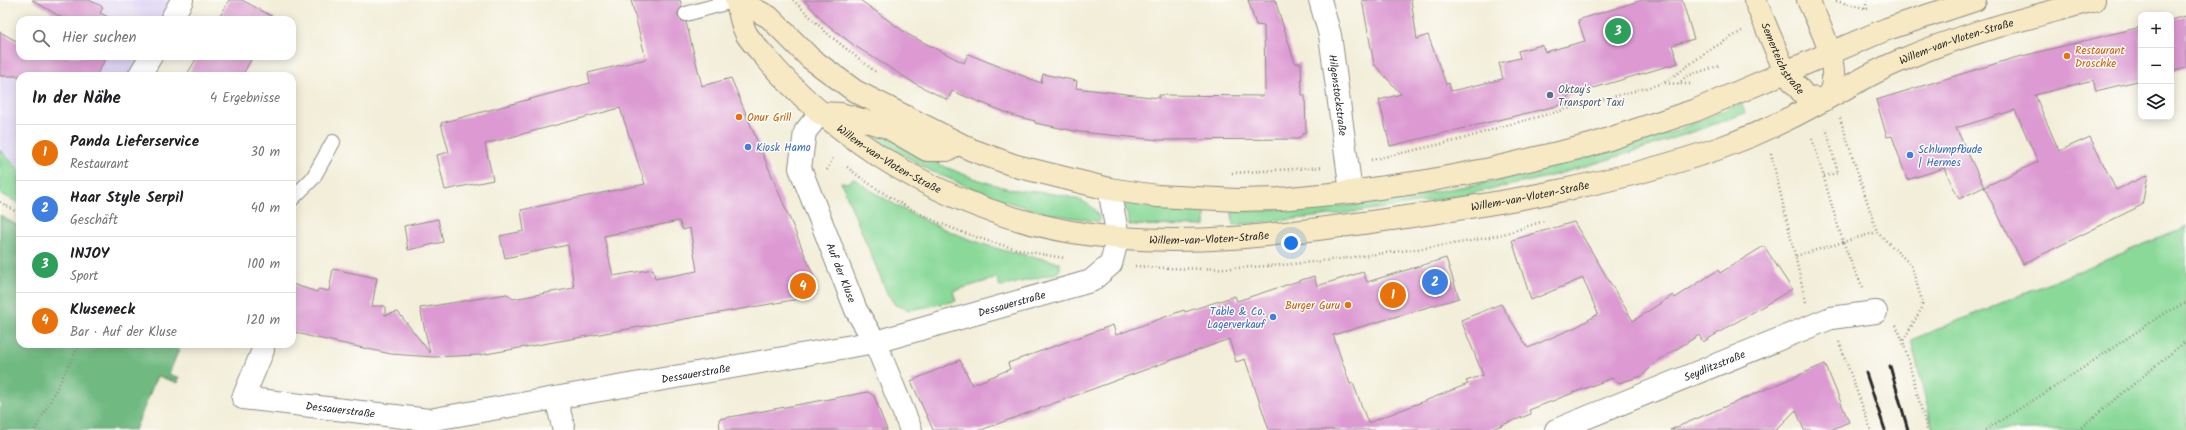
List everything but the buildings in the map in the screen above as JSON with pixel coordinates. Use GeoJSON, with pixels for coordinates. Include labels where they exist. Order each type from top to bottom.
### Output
{"type":"FeatureCollection","features":[{"type":"Feature","properties":{"kind":"main road"},"geometry":{"type":"LineString","coordinates":[[736,0],[769,17],[810,58],[855,90],[957,144],[1016,166],[1109,189],[1157,196],[1222,200],[1280,199],[1351,192],[1490,169],[1591,145],[1696,110],[1748,90],[1784,72],[1887,29],[1975,0]]}},
{"type":"Feature","properties":{"kind":"main road","name":"Willem-van-Vloten-Straße"},"geometry":{"type":"LineString","coordinates":[[736,0],[746,33],[788,85],[820,113],[854,139],[885,160],[916,178],[960,199],[1005,215],[1045,226],[1073,232],[1118,237],[1170,240],[1228,238],[1350,225],[1489,204],[1610,180],[1674,162],[1832,107],[1846,86],[1900,60],[1951,40],[2094,0]]}},
{"type":"Feature","properties":{"kind":"main road","name":"Semerteichstraße"},"geometry":{"type":"LineString","coordinates":[[1755,0],[1784,72],[1806,97],[1832,107]]}},
{"type":"Feature","properties":{"kind":"main road"},"geometry":{"type":"LineString","coordinates":[[1808,0],[1830,53],[1833,76],[1832,107]]}},
{"type":"Feature","properties":{"kind":"main road"},"geometry":{"type":"LineString","coordinates":[[820,113],[841,114],[887,127],[927,150],[947,150],[957,144]]}},
{"type":"Feature","properties":{"kind":"street"},"geometry":{"type":"LineString","coordinates":[[173,16],[182,0]]}},
{"type":"Feature","properties":{"kind":"street","name":"Hilgenstockstraße"},"geometry":{"type":"LineString","coordinates":[[1320,0],[1330,35],[1351,192]]}},
{"type":"Feature","properties":{"kind":"street"},"geometry":{"type":"LineString","coordinates":[[142,72],[149,60]]}},
{"type":"Feature","properties":{"kind":"street","name":"Auf der Kluse"},"geometry":{"type":"LineString","coordinates":[[820,113],[805,132],[800,168],[856,310],[875,342],[911,430]]}},
{"type":"Feature","properties":{"kind":"street","name":"Dessauerstraße"},"geometry":{"type":"LineString","coordinates":[[263,350],[243,398],[429,420],[875,342],[1091,281],[1111,264],[1118,237],[1109,189]]}},
{"type":"Feature","properties":{"kind":"street","name":"Seydlitzstraße"},"geometry":{"type":"LineString","coordinates":[[1556,430],[1832,318],[1876,312]]}},
{"type":"Feature","properties":{"kind":"street"},"geometry":{"type":"LineString","coordinates":[[556,398],[564,430]]}},
{"type":"Feature","properties":{"kind":"lane"},"geometry":{"type":"LineString","coordinates":[[686,14],[736,0]]}},
{"type":"Feature","properties":{"kind":"lane"},"geometry":{"type":"LineString","coordinates":[[296,195],[313,178],[333,142]]}},
{"type":"Feature","properties":{"kind":"path"},"geometry":{"type":"LineString","coordinates":[[793,0],[829,35],[879,75]]}},
{"type":"Feature","properties":{"kind":"path"},"geometry":{"type":"LineString","coordinates":[[1833,0],[1865,8],[1871,11]]}},
{"type":"Feature","properties":{"kind":"path"},"geometry":{"type":"LineString","coordinates":[[1865,8],[1867,0]]}},
{"type":"Feature","properties":{"kind":"path"},"geometry":{"type":"LineString","coordinates":[[1664,83],[1708,51],[1730,39]]}},
{"type":"Feature","properties":{"kind":"path"},"geometry":{"type":"LineString","coordinates":[[1678,84],[1687,76],[1722,65]]}},
{"type":"Feature","properties":{"kind":"path"},"geometry":{"type":"LineString","coordinates":[[1230,173],[1347,166],[1459,140],[1504,126],[1664,83],[1690,84]]}},
{"type":"Feature","properties":{"kind":"path"},"geometry":{"type":"LineString","coordinates":[[1832,107],[1877,232],[1910,265],[1922,301],[1922,308],[1903,341],[1927,430]]}},
{"type":"Feature","properties":{"kind":"path"},"geometry":{"type":"LineString","coordinates":[[1824,176],[1838,172],[1827,134]]}},
{"type":"Feature","properties":{"kind":"path"},"geometry":{"type":"LineString","coordinates":[[1812,139],[1853,270],[1876,312]]}},
{"type":"Feature","properties":{"kind":"path"},"geometry":{"type":"LineString","coordinates":[[1771,152],[1811,326]]}},
{"type":"Feature","properties":{"kind":"path"},"geometry":{"type":"LineString","coordinates":[[0,202],[16,212]]}},
{"type":"Feature","properties":{"kind":"path"},"geometry":{"type":"LineString","coordinates":[[1796,256],[1877,232]]}},
{"type":"Feature","properties":{"kind":"path"},"geometry":{"type":"LineString","coordinates":[[1985,430],[2053,388],[2166,312],[2186,304]]}},
{"type":"Feature","properties":{"kind":"path"},"geometry":{"type":"LineString","coordinates":[[1832,318],[1871,430]]}},
{"type":"Feature","properties":{"kind":"path"},"geometry":{"type":"LineString","coordinates":[[2078,430],[2186,341]]}},
{"type":"Feature","properties":{"kind":"path"},"geometry":{"type":"LineString","coordinates":[[35,430],[78,348]]}},
{"type":"Feature","properties":{"kind":"shaded area"},"geometry":{"type":"Polygon","coordinates":[[[32,0],[174,0],[165,16],[58,16],[32,0]]]}},
{"type":"Feature","properties":{"kind":"shaded area"},"geometry":{"type":"Polygon","coordinates":[[[0,31],[16,41],[16,60],[141,60],[134,72],[16,72],[16,165],[0,149],[0,31]]]}},
{"type":"Feature","properties":{"kind":"green space"},"geometry":{"type":"Polygon","coordinates":[[[1741,103],[1745,113],[1647,147],[1547,177],[1469,194],[1391,207],[1233,225],[1232,212],[1357,205],[1506,179],[1625,147],[1675,131],[1741,103]]]}},
{"type":"Feature","properties":{"kind":"green space"},"geometry":{"type":"Polygon","coordinates":[[[878,134],[899,142],[940,165],[981,181],[1010,189],[1062,195],[1076,199],[1088,204],[1096,212],[1100,222],[1044,213],[995,198],[931,171],[875,139],[878,134]]]}},
{"type":"Feature","properties":{"kind":"green space"},"geometry":{"type":"Polygon","coordinates":[[[0,150],[16,166],[16,202],[0,193],[0,150]]]}},
{"type":"Feature","properties":{"kind":"green space"},"geometry":{"type":"Polygon","coordinates":[[[853,178],[888,201],[946,230],[1006,251],[1060,263],[1060,269],[1057,273],[1000,287],[997,278],[953,291],[956,301],[910,310],[895,305],[887,293],[841,182],[849,183],[853,178]]]}},
{"type":"Feature","properties":{"kind":"green space"},"geometry":{"type":"Polygon","coordinates":[[[1126,204],[1205,211],[1205,226],[1129,225],[1129,218],[1124,207],[1126,204]]]}},
{"type":"Feature","properties":{"kind":"green space"},"geometry":{"type":"Polygon","coordinates":[[[0,215],[16,225],[16,348],[179,348],[169,374],[179,378],[178,383],[157,376],[135,430],[0,430],[0,215]]]}},
{"type":"Feature","properties":{"kind":"green space"},"geometry":{"type":"Polygon","coordinates":[[[2186,227],[2186,430],[1933,430],[1911,340],[2186,227]]]}},
{"type":"Feature","properties":{"kind":"railway"},"geometry":{"type":"LineString","coordinates":[[1890,366],[1908,430]]}},
{"type":"Feature","properties":{"kind":"railway"},"geometry":{"type":"LineString","coordinates":[[1866,373],[1885,430]]}},
{"type":"Feature","properties":{"kind":"place","name":"INJOY"},"geometry":{"type":"Point","coordinates":[1618,31]}},
{"type":"Feature","properties":{"kind":"place","name":"Restaurant Droschke"},"geometry":{"type":"Point","coordinates":[2067,56]}},
{"type":"Feature","properties":{"kind":"place","name":"Oktay's Transport Taxi"},"geometry":{"type":"Point","coordinates":[1550,95]}},
{"type":"Feature","properties":{"kind":"place","name":"Onur Grill"},"geometry":{"type":"Point","coordinates":[739,117]}},
{"type":"Feature","properties":{"kind":"place","name":"Kiosk Hamo"},"geometry":{"type":"Point","coordinates":[748,147]}},
{"type":"Feature","properties":{"kind":"place","name":"Schlumpfbude | Hermes"},"geometry":{"type":"Point","coordinates":[1910,155]}},
{"type":"Feature","properties":{"kind":"place","name":"Haar Style Serpil"},"geometry":{"type":"Point","coordinates":[1435,282]}},
{"type":"Feature","properties":{"kind":"place","name":"Kluseneck"},"geometry":{"type":"Point","coordinates":[803,286]}},
{"type":"Feature","properties":{"kind":"place","name":"Panda Lieferservice"},"geometry":{"type":"Point","coordinates":[1393,295]}},
{"type":"Feature","properties":{"kind":"place","name":"Burger Guru"},"geometry":{"type":"Point","coordinates":[1348,305]}},
{"type":"Feature","properties":{"kind":"place","name":"Table & Co. Lagerverkauf"},"geometry":{"type":"Point","coordinates":[1273,317]}}]}
